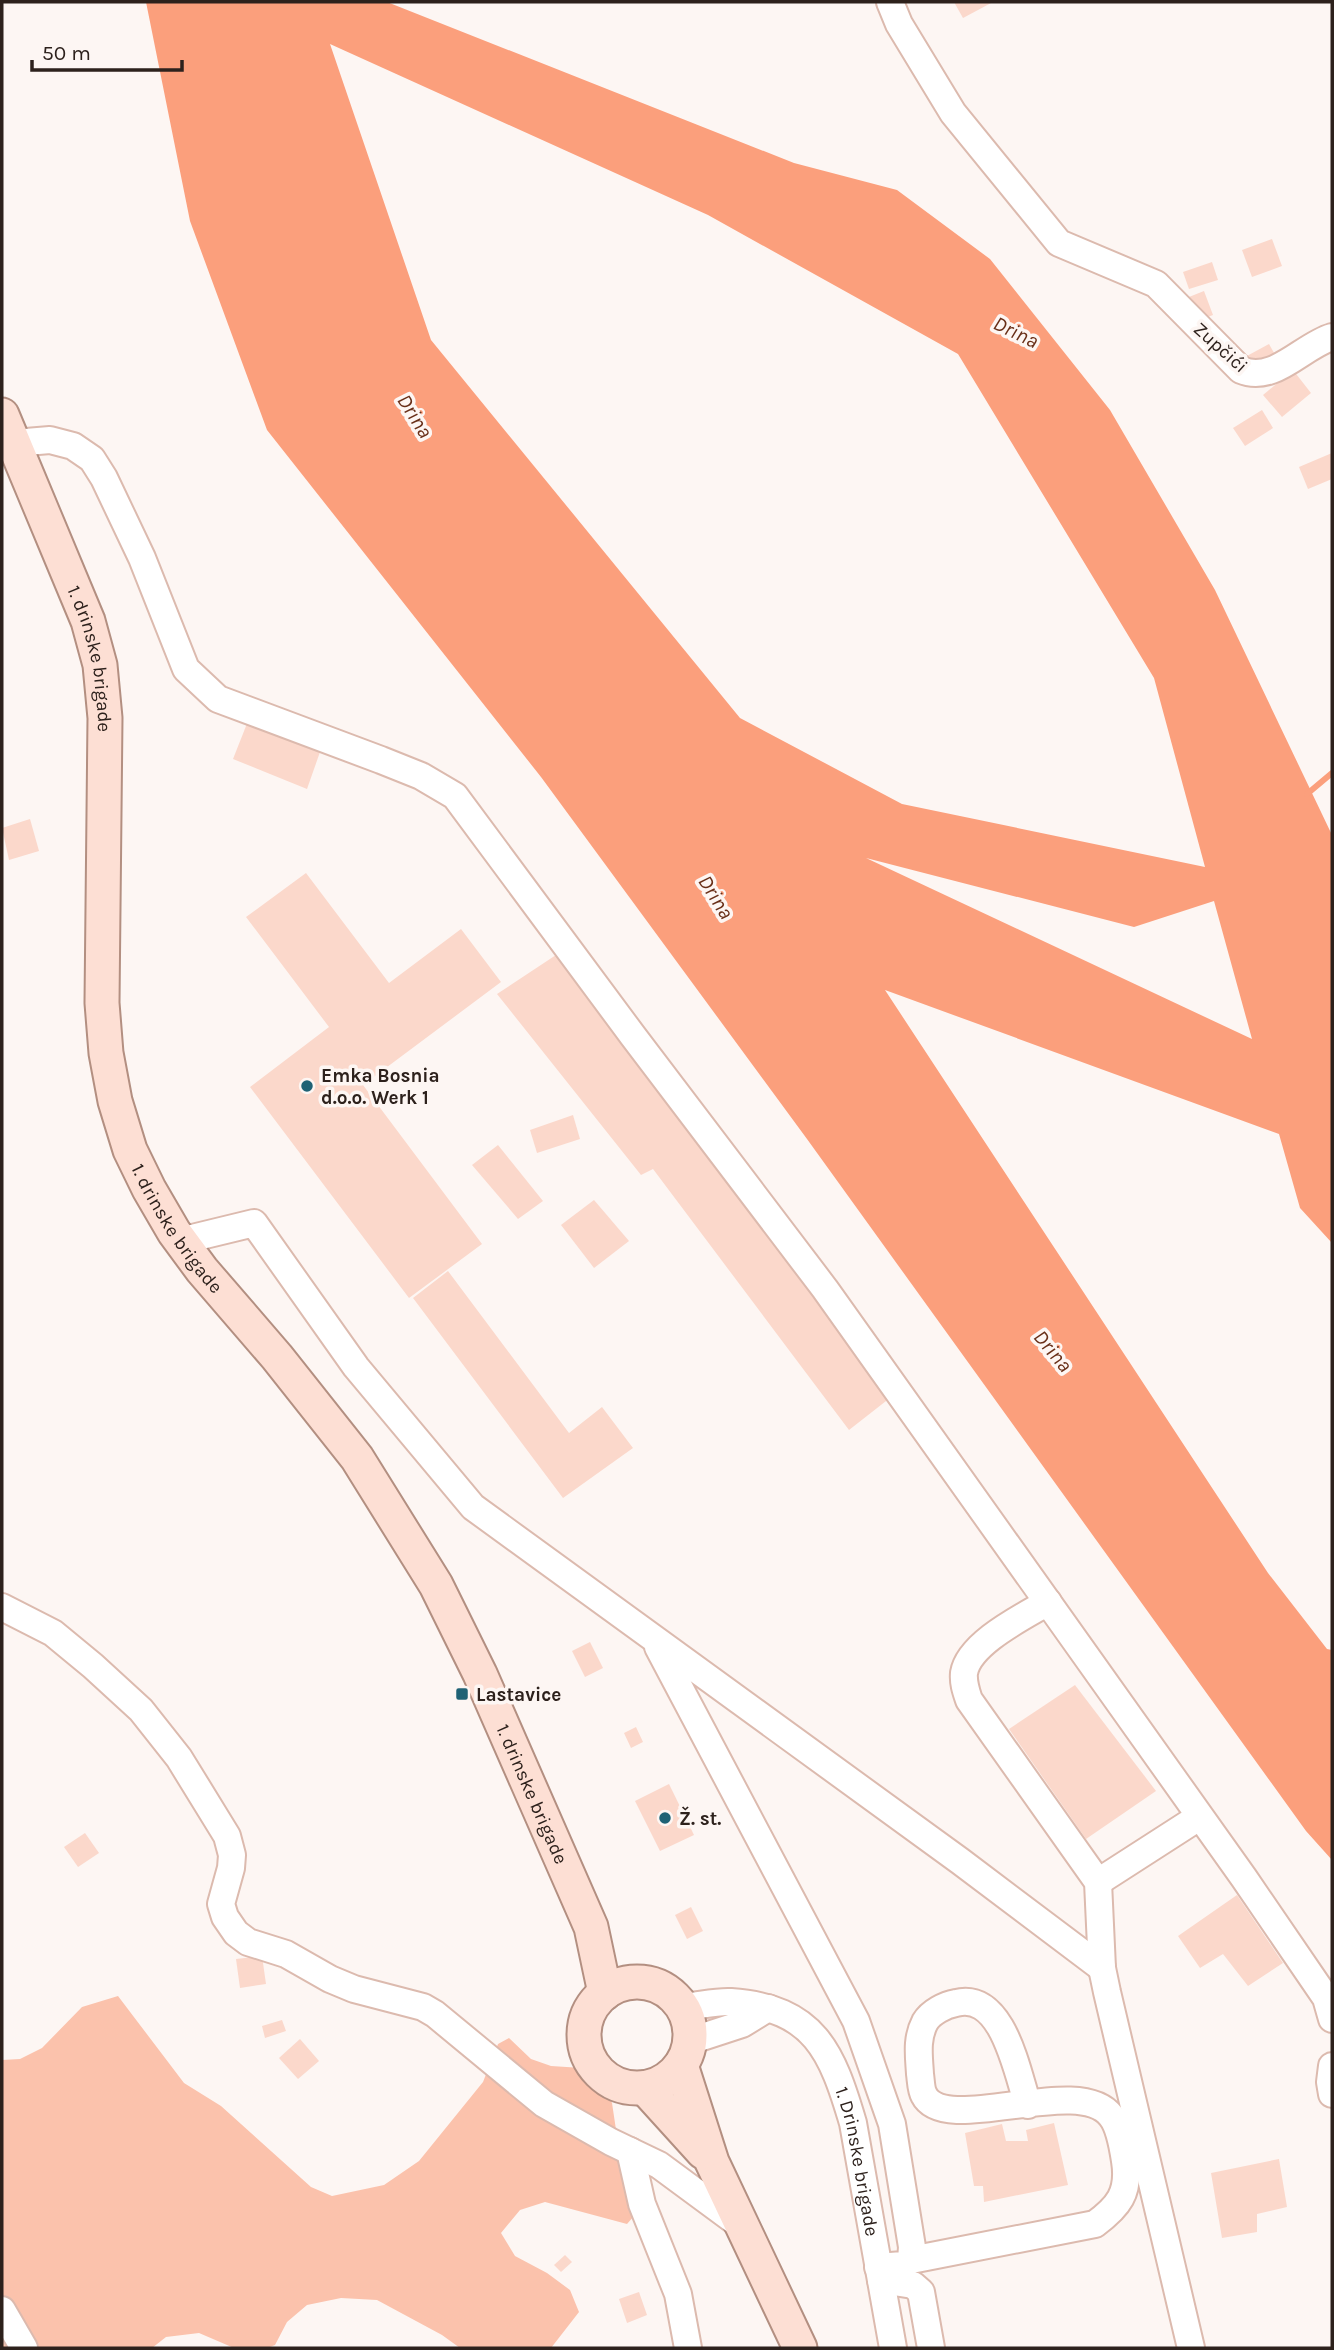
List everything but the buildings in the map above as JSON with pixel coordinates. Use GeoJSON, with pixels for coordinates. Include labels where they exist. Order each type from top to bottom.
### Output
{"type":"FeatureCollection","features":[{"type":"Feature","properties":{"kind":"main road","name":"1. drinske brigade"},"geometry":{"type":"LineString","coordinates":[[8,429],[88,621],[100,665],[106,718],[102,1003],[106,1053],[130,1150],[149,1189],[180,1241],[357,1458],[400,1524],[436,1585],[480,1674],[591,1927]]}},
{"type":"Feature","properties":{"kind":"main road"},"geometry":{"type":"LineString","coordinates":[[591,1927],[638,1982]]}},
{"type":"Feature","properties":{"kind":"main road"},"geometry":{"type":"LineString","coordinates":[[591,1927],[605,1993]]}},
{"type":"Feature","properties":{"kind":"main road"},"geometry":{"type":"LineString","coordinates":[[686,2053],[671,2076],[659,2084],[645,2088],[627,2087],[611,2082],[597,2070],[588,2056],[584,2039],[586,2021],[593,2006],[605,1993],[621,1984],[638,1982],[656,1985],[671,1994],[683,2007],[689,2024],[686,2053],[712,2162],[800,2348]]}},
{"type":"Feature","properties":{"kind":"main road"},"geometry":{"type":"LineString","coordinates":[[645,2088],[712,2162]]}},
{"type":"Feature","properties":{"kind":"street","name":"Zupčići"},"geometry":{"type":"LineString","coordinates":[[890,2],[899,24],[953,113],[1059,243],[1156,284],[1241,370],[1252,375],[1262,375],[1318,341],[1332,337]]}},
{"type":"Feature","properties":{"kind":"street"},"geometry":{"type":"LineString","coordinates":[[8,429],[73,446],[92,459],[104,478],[142,558],[186,669],[218,699],[411,772],[455,796],[825,1289],[1244,1878],[1326,1998],[1332,2019]]}},
{"type":"Feature","properties":{"kind":"street"},"geometry":{"type":"LineString","coordinates":[[180,1241],[254,1223],[356,1367],[473,1507],[1102,1968]]}},
{"type":"Feature","properties":{"kind":"street"},"geometry":{"type":"LineString","coordinates":[[1048,1602],[981,1645],[964,1671],[964,1685],[969,1700],[1098,1882],[1102,1968],[1191,2348]]}},
{"type":"Feature","properties":{"kind":"street"},"geometry":{"type":"LineString","coordinates":[[2,1607],[53,1633],[73,1650],[141,1710],[178,1758],[228,1836],[232,1855],[231,1868],[221,1904],[225,1917],[236,1933],[248,1942],[286,1954],[354,1989],[423,2007],[544,2104],[659,2165],[745,2228]]}},
{"type":"Feature","properties":{"kind":"street"},"geometry":{"type":"LineString","coordinates":[[654,1639],[856,2021],[892,2124],[912,2247],[911,2260]]}},
{"type":"Feature","properties":{"kind":"street"},"geometry":{"type":"LineString","coordinates":[[1098,1882],[1199,1817]]}},
{"type":"Feature","properties":{"kind":"street"},"geometry":{"type":"LineString","coordinates":[[879,2273],[911,2260],[1095,2224],[1115,2208],[1125,2186],[1126,2164],[1113,2117],[1101,2106],[1087,2100],[1052,2101],[1028,2105],[954,2110],[933,2105],[925,2096],[921,2080],[919,2039],[927,2020],[945,2005],[966,2000],[984,2007],[1000,2024],[1028,2105]]}},
{"type":"Feature","properties":{"kind":"street","name":"1. Drinske brigade"},"geometry":{"type":"LineString","coordinates":[[683,2007],[730,2002],[768,2008],[805,2025],[821,2042],[844,2091],[861,2156],[892,2348]]}},
{"type":"Feature","properties":{"kind":"street"},"geometry":{"type":"LineString","coordinates":[[686,2053],[768,2008]]}},
{"type":"Feature","properties":{"kind":"street"},"geometry":{"type":"LineString","coordinates":[[1332,2066],[1332,2094]]}},
{"type":"Feature","properties":{"kind":"street"},"geometry":{"type":"LineString","coordinates":[[630,2151],[642,2204],[678,2294],[688,2348]]}},
{"type":"Feature","properties":{"kind":"street"},"geometry":{"type":"LineString","coordinates":[[879,2273],[913,2285],[922,2292],[931,2348]]}},
{"type":"Feature","properties":{"kind":"street"},"geometry":{"type":"LineString","coordinates":[[2,2310],[24,2348]]}},
{"type":"Feature","properties":{"kind":"shaded area"},"geometry":{"type":"Polygon","coordinates":[[[118,1996],[184,2083],[221,2106],[311,2187],[332,2196],[384,2185],[419,2161],[483,2082],[498,2044],[509,2038],[531,2059],[551,2066],[582,2068],[604,2085],[612,2103],[624,2183],[634,2216],[627,2224],[545,2202],[520,2210],[501,2233],[515,2256],[547,2273],[570,2290],[579,2312],[551,2348],[460,2348],[442,2335],[377,2300],[341,2298],[307,2305],[287,2322],[275,2345],[267,2348],[234,2348],[199,2333],[166,2337],[152,2348],[2,2348],[2,2060],[20,2059],[42,2048],[82,2007],[118,1996]]]}},
{"type":"Feature","properties":{"kind":"water","name":"Drina"},"geometry":{"type":"Polygon","coordinates":[[[146,2],[387,2],[794,163],[897,190],[990,259],[1110,410],[1215,590],[1332,835],[1332,1243],[1300,1208],[1279,1134],[885,990],[1268,1573],[1327,1649],[1332,1650],[1332,1860],[1306,1831],[807,1139],[541,777],[267,430],[190,221],[146,2]],[[330,44],[431,340],[740,718],[902,804],[1205,867],[1154,678],[958,354],[708,215],[330,44]],[[866,858],[1252,1039],[1214,901],[1134,927],[866,858]]]}},
{"type":"Feature","properties":{"kind":"waterway"},"geometry":{"type":"LineString","coordinates":[[1307,794],[1332,773]]}},
{"type":"Feature","properties":{"kind":"place","name":"Emka Bosnia d.o.o. Werk 1"},"geometry":{"type":"Point","coordinates":[307,1086]}},
{"type":"Feature","properties":{"kind":"place","name":"Lastavice"},"geometry":{"type":"Point","coordinates":[462,1694]}},
{"type":"Feature","properties":{"kind":"place","name":"Ž. st."},"geometry":{"type":"Point","coordinates":[665,1818]}}]}
